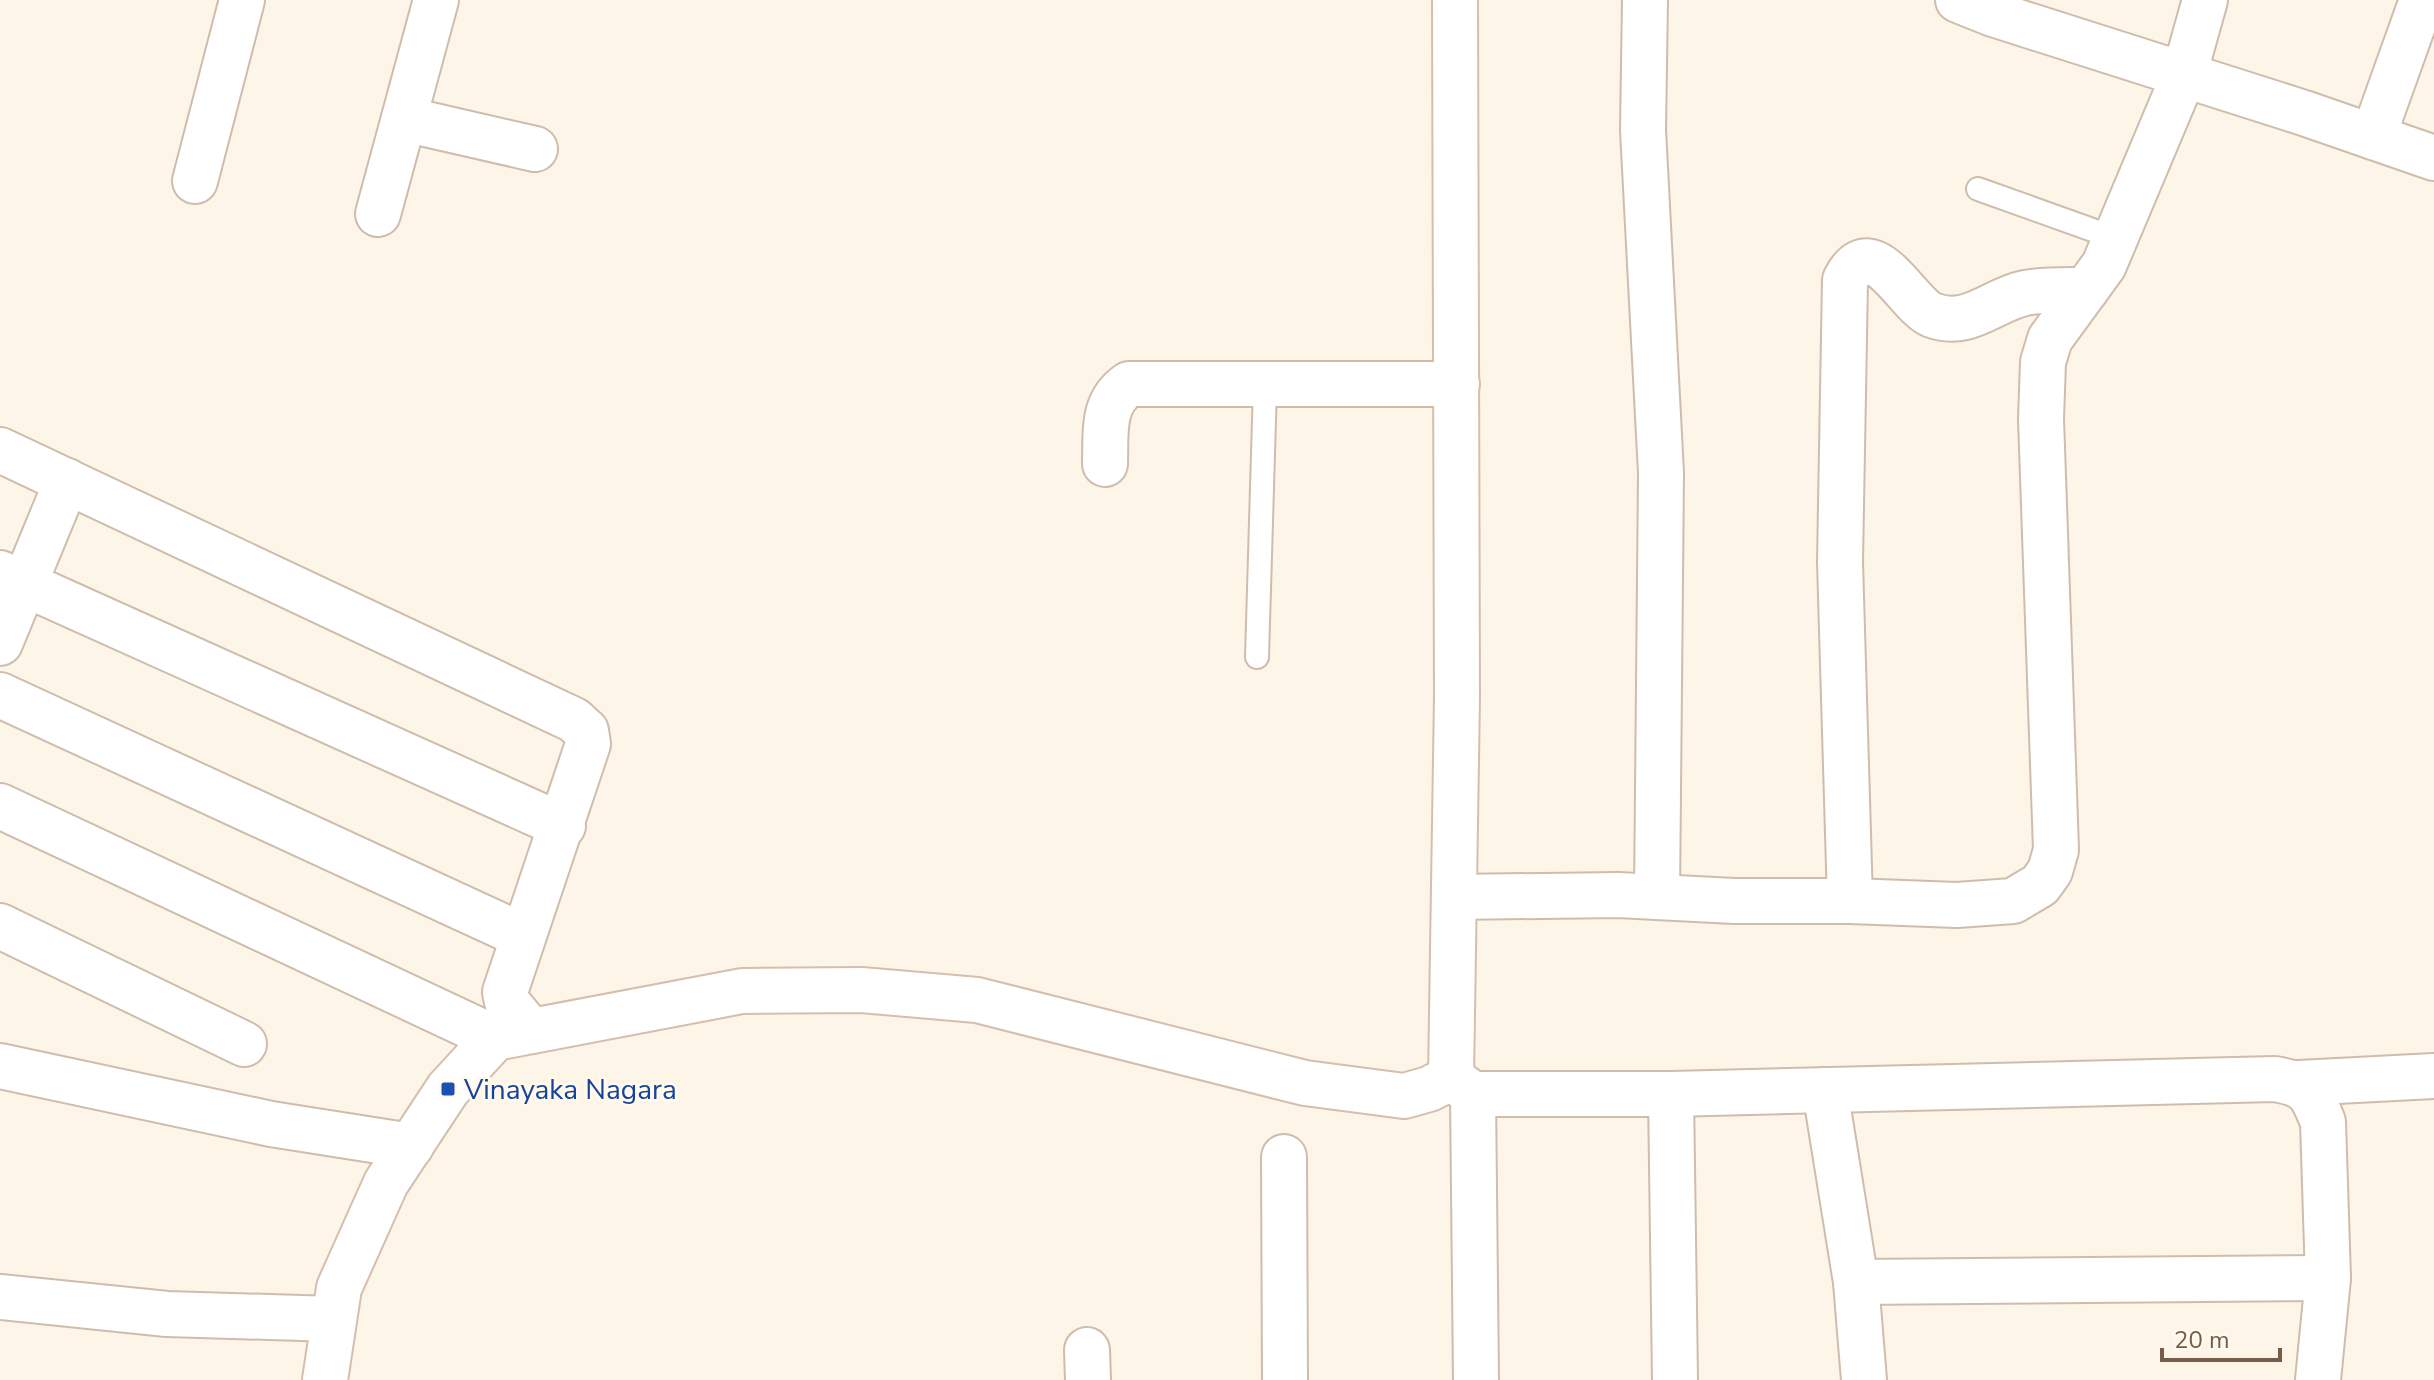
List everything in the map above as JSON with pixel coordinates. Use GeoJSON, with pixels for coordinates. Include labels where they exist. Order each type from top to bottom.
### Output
{"type":"FeatureCollection","features":[{"type":"Feature","properties":{"kind":"street"},"geometry":{"type":"LineString","coordinates":[[195,181],[242,0]]}},
{"type":"Feature","properties":{"kind":"street"},"geometry":{"type":"LineString","coordinates":[[378,214],[436,0]]}},
{"type":"Feature","properties":{"kind":"street"},"geometry":{"type":"LineString","coordinates":[[1455,0],[1457,384],[1454,897],[1476,1380]]}},
{"type":"Feature","properties":{"kind":"street"},"geometry":{"type":"LineString","coordinates":[[1645,0],[1643,130],[1661,473],[1657,897]]}},
{"type":"Feature","properties":{"kind":"street"},"geometry":{"type":"LineString","coordinates":[[1958,0],[2434,158]]}},
{"type":"Feature","properties":{"kind":"street"},"geometry":{"type":"LineString","coordinates":[[1454,897],[1657,897],[1957,905],[2013,901],[2040,885],[2050,871],[2056,850],[2041,419],[2043,362],[2050,339],[2104,265],[2184,75],[2205,0]]}},
{"type":"Feature","properties":{"kind":"street"},"geometry":{"type":"LineString","coordinates":[[2373,137],[2422,0]]}},
{"type":"Feature","properties":{"kind":"street"},"geometry":{"type":"LineString","coordinates":[[404,119],[535,149]]}},
{"type":"Feature","properties":{"kind":"street"},"geometry":{"type":"LineString","coordinates":[[1850,901],[1840,562],[1845,280],[1857,263],[1881,266],[1894,275],[1918,307],[1932,315],[1952,320],[1974,316],[2022,294],[2086,290]]}},
{"type":"Feature","properties":{"kind":"street"},"geometry":{"type":"LineString","coordinates":[[1105,464],[1107,420],[1115,394],[1129,384],[1457,384]]}},
{"type":"Feature","properties":{"kind":"street"},"geometry":{"type":"LineString","coordinates":[[0,450],[574,720],[586,731],[588,744],[563,826],[505,992],[513,1035]]}},
{"type":"Feature","properties":{"kind":"street"},"geometry":{"type":"LineString","coordinates":[[0,643],[12,579],[67,481]]}},
{"type":"Feature","properties":{"kind":"street"},"geometry":{"type":"LineString","coordinates":[[12,579],[563,826]]}},
{"type":"Feature","properties":{"kind":"street"},"geometry":{"type":"LineString","coordinates":[[0,695],[523,936]]}},
{"type":"Feature","properties":{"kind":"street"},"geometry":{"type":"LineString","coordinates":[[0,806],[513,1035]]}},
{"type":"Feature","properties":{"kind":"street"},"geometry":{"type":"LineString","coordinates":[[0,926],[244,1044]]}},
{"type":"Feature","properties":{"kind":"street"},"geometry":{"type":"LineString","coordinates":[[325,1380],[339,1288],[386,1183],[448,1089],[513,1035],[742,991],[861,990],[977,1000],[1305,1083],[1404,1096],[1429,1089],[1462,1086],[1671,1094],[2275,1079],[2299,1083],[2434,1076]]}},
{"type":"Feature","properties":{"kind":"street"},"geometry":{"type":"LineString","coordinates":[[0,1066],[257,1121],[411,1146]]}},
{"type":"Feature","properties":{"kind":"street"},"geometry":{"type":"LineString","coordinates":[[2299,1083],[2314,1100],[2323,1122],[2328,1278],[2318,1380]]}},
{"type":"Feature","properties":{"kind":"street"},"geometry":{"type":"LineString","coordinates":[[1825,1090],[1856,1282],[1864,1380]]}},
{"type":"Feature","properties":{"kind":"street"},"geometry":{"type":"LineString","coordinates":[[1671,1094],[1675,1380]]}},
{"type":"Feature","properties":{"kind":"street"},"geometry":{"type":"LineString","coordinates":[[1284,1157],[1285,1380]]}},
{"type":"Feature","properties":{"kind":"street"},"geometry":{"type":"LineString","coordinates":[[1856,1282],[2328,1278]]}},
{"type":"Feature","properties":{"kind":"street"},"geometry":{"type":"LineString","coordinates":[[0,1297],[167,1314],[334,1319]]}},
{"type":"Feature","properties":{"kind":"lane"},"geometry":{"type":"LineString","coordinates":[[1978,189],[2115,238]]}},
{"type":"Feature","properties":{"kind":"lane"},"geometry":{"type":"LineString","coordinates":[[1257,657],[1265,386]]}},
{"type":"Feature","properties":{"kind":"place","name":"Vinayaka Nagara"},"geometry":{"type":"Point","coordinates":[448,1089]}}]}
